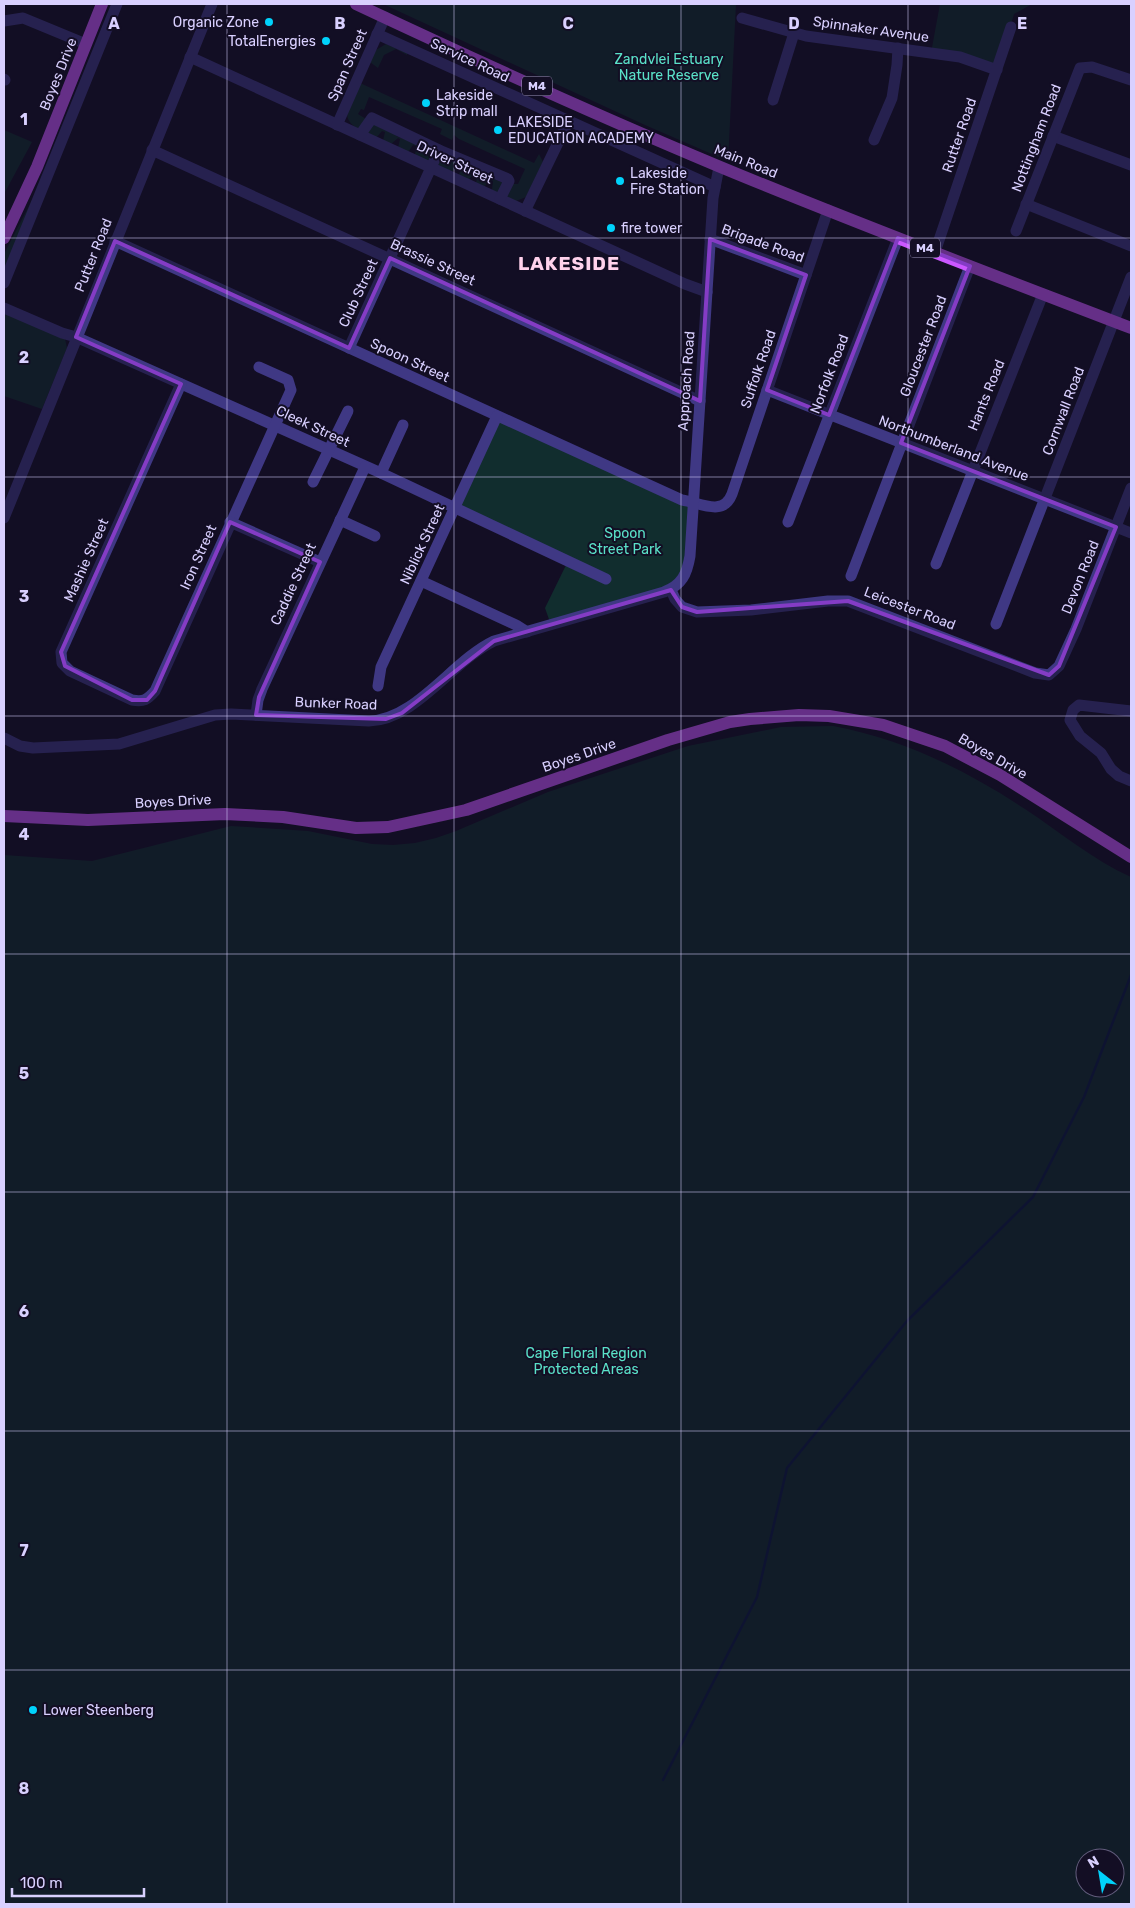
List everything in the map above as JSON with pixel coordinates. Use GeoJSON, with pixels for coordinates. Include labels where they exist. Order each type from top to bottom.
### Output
{"type":"FeatureCollection","features":[{"type":"Feature","properties":{"kind":"main road","name":"Boyes Drive"},"geometry":{"type":"LineString","coordinates":[[4,238],[37,167],[102,4]]}},
{"type":"Feature","properties":{"kind":"main road","name":"Main Road"},"geometry":{"type":"LineString","coordinates":[[356,4],[719,166],[898,238],[1131,328]]}},
{"type":"Feature","properties":{"kind":"main road","name":"Boyes Drive"},"geometry":{"type":"LineString","coordinates":[[4,816],[88,820],[225,814],[283,817],[356,828],[394,827],[466,810],[668,740],[730,722],[750,718],[800,715],[829,716],[883,725],[945,746],[1000,775],[1131,856]]}},
{"type":"Feature","properties":{"kind":"street"},"geometry":{"type":"LineString","coordinates":[[4,282],[117,4]]}},
{"type":"Feature","properties":{"kind":"street","name":"Putter Road"},"geometry":{"type":"LineString","coordinates":[[4,518],[212,4]]}},
{"type":"Feature","properties":{"kind":"street"},"geometry":{"type":"LineString","coordinates":[[4,21],[23,18],[86,44]]}},
{"type":"Feature","properties":{"kind":"street","name":"Span Street"},"geometry":{"type":"LineString","coordinates":[[337,125],[385,18]]}},
{"type":"Feature","properties":{"kind":"street","name":"Spinnaker Avenue"},"geometry":{"type":"LineString","coordinates":[[742,18],[794,33],[960,57],[997,70]]}},
{"type":"Feature","properties":{"kind":"street","name":"Rutter Road"},"geometry":{"type":"LineString","coordinates":[[935,252],[1010,27]]}},
{"type":"Feature","properties":{"kind":"street"},"geometry":{"type":"LineString","coordinates":[[773,100],[794,33]]}},
{"type":"Feature","properties":{"kind":"street","name":"Service Road"},"geometry":{"type":"LineString","coordinates":[[377,34],[715,187]]}},
{"type":"Feature","properties":{"kind":"street"},"geometry":{"type":"LineString","coordinates":[[874,140],[892,98],[898,48]]}},
{"type":"Feature","properties":{"kind":"street","name":"Driver Street"},"geometry":{"type":"LineString","coordinates":[[190,57],[685,284],[707,292]]}},
{"type":"Feature","properties":{"kind":"street","name":"Nottingham Road"},"geometry":{"type":"LineString","coordinates":[[1016,231],[1079,70],[1085,66],[1092,67],[1131,80]]}},
{"type":"Feature","properties":{"kind":"street"},"geometry":{"type":"LineString","coordinates":[[360,135],[372,118],[438,153],[508,179],[500,199]]}},
{"type":"Feature","properties":{"kind":"street"},"geometry":{"type":"LineString","coordinates":[[525,211],[568,122]]}},
{"type":"Feature","properties":{"kind":"street"},"geometry":{"type":"LineString","coordinates":[[1053,136],[1131,165]]}},
{"type":"Feature","properties":{"kind":"street"},"geometry":{"type":"LineString","coordinates":[[645,156],[653,138]]}},
{"type":"Feature","properties":{"kind":"street","name":"Brassie Street"},"geometry":{"type":"LineString","coordinates":[[152,150],[700,401]]}},
{"type":"Feature","properties":{"kind":"street","name":"Club Street"},"geometry":{"type":"LineString","coordinates":[[348,348],[438,153]]}},
{"type":"Feature","properties":{"kind":"street","name":"Approach Road"},"geometry":{"type":"LineString","coordinates":[[670,590],[681,582],[688,570],[710,239],[719,166]]}},
{"type":"Feature","properties":{"kind":"street"},"geometry":{"type":"LineString","coordinates":[[1026,204],[1131,246]]}},
{"type":"Feature","properties":{"kind":"street","name":"Suffolk Road"},"geometry":{"type":"LineString","coordinates":[[694,502],[720,508],[730,500],[828,210]]}},
{"type":"Feature","properties":{"kind":"street","name":"Norfolk Road"},"geometry":{"type":"LineString","coordinates":[[788,522],[898,238]]}},
{"type":"Feature","properties":{"kind":"street","name":"Brigade Road"},"geometry":{"type":"LineString","coordinates":[[710,239],[806,275]]}},
{"type":"Feature","properties":{"kind":"street","name":"Spoon Street"},"geometry":{"type":"LineString","coordinates":[[115,242],[682,500],[694,502]]}},
{"type":"Feature","properties":{"kind":"street","name":"Gloucester Road"},"geometry":{"type":"LineString","coordinates":[[851,576],[970,266]]}},
{"type":"Feature","properties":{"kind":"street","name":"Cornwall Road"},"geometry":{"type":"LineString","coordinates":[[996,624],[1131,277]]}},
{"type":"Feature","properties":{"kind":"street","name":"Hants Road"},"geometry":{"type":"LineString","coordinates":[[936,564],[1043,294]]}},
{"type":"Feature","properties":{"kind":"street","name":"Cleek Street"},"geometry":{"type":"LineString","coordinates":[[4,308],[62,333],[76,337],[276,425],[606,579]]}},
{"type":"Feature","properties":{"kind":"street","name":"Iron Street"},"geometry":{"type":"LineString","coordinates":[[147,700],[155,691],[291,390],[288,380],[259,367]]}},
{"type":"Feature","properties":{"kind":"street","name":"Mashie Street"},"geometry":{"type":"LineString","coordinates":[[147,700],[141,702],[132,700],[70,671],[62,662],[61,652],[181,384]]}},
{"type":"Feature","properties":{"kind":"street","name":"Northumberland Avenue"},"geometry":{"type":"LineString","coordinates":[[767,390],[1131,533]]}},
{"type":"Feature","properties":{"kind":"street"},"geometry":{"type":"LineString","coordinates":[[313,482],[348,411]]}},
{"type":"Feature","properties":{"kind":"street","name":"Niblick Street"},"geometry":{"type":"LineString","coordinates":[[378,686],[381,667],[497,416]]}},
{"type":"Feature","properties":{"kind":"street"},"geometry":{"type":"LineString","coordinates":[[381,473],[403,426]]}},
{"type":"Feature","properties":{"kind":"street","name":"Caddie Street"},"geometry":{"type":"LineString","coordinates":[[256,715],[259,697],[365,467]]}},
{"type":"Feature","properties":{"kind":"street","name":"Devon Road"},"geometry":{"type":"LineString","coordinates":[[1053,674],[1059,666],[1076,629],[1131,488]]}},
{"type":"Feature","properties":{"kind":"street"},"geometry":{"type":"LineString","coordinates":[[340,520],[376,536]]}},
{"type":"Feature","properties":{"kind":"street"},"geometry":{"type":"LineString","coordinates":[[230,522],[320,562]]}},
{"type":"Feature","properties":{"kind":"street"},"geometry":{"type":"LineString","coordinates":[[421,581],[516,625],[527,632]]}},
{"type":"Feature","properties":{"kind":"street","name":"Bunker Road"},"geometry":{"type":"LineString","coordinates":[[4,738],[20,746],[33,748],[113,745],[126,743],[205,717],[231,714],[369,721],[392,717],[402,713],[486,645],[670,590]]}},
{"type":"Feature","properties":{"kind":"street","name":"Leicester Road"},"geometry":{"type":"LineString","coordinates":[[670,590],[682,607],[697,612],[752,610],[828,600],[848,601],[1034,673],[1043,675],[1053,674]]}},
{"type":"Feature","properties":{"kind":"street"},"geometry":{"type":"LineString","coordinates":[[1130,708],[1079,705],[1072,710],[1070,720],[1080,736],[1101,753],[1111,769],[1119,776],[1131,781]]}},
{"type":"Feature","properties":{"kind":"highlighted area"},"geometry":{"type":"Polygon","coordinates":[[[898,238],[970,266],[901,443],[1116,527],[1059,666],[1049,675],[848,601],[697,612],[682,607],[671,590],[494,641],[402,713],[386,719],[256,715],[259,697],[320,562],[230,522],[155,691],[147,700],[132,700],[65,666],[61,652],[181,384],[76,337],[115,241],[349,348],[390,258],[700,401],[710,239],[806,275],[767,390],[829,415],[898,238]]]}},
{"type":"Feature","properties":{"kind":"green space","name":"Zandvlei Estuary Nature Reserve"},"geometry":{"type":"Polygon","coordinates":[[[383,4],[736,4],[728,161],[645,125],[383,4]]]}},
{"type":"Feature","properties":{"kind":"green space"},"geometry":{"type":"Polygon","coordinates":[[[940,4],[1032,4],[1014,14],[997,70],[931,53],[940,4]]]}},
{"type":"Feature","properties":{"kind":"green space"},"geometry":{"type":"Polygon","coordinates":[[[386,44],[407,53],[407,55],[396,49],[384,55],[378,68],[370,62],[376,50],[386,44]]]}},
{"type":"Feature","properties":{"kind":"green space"},"geometry":{"type":"Polygon","coordinates":[[[360,83],[534,163],[539,154],[543,162],[526,197],[516,201],[505,196],[513,184],[518,184],[525,169],[454,135],[452,140],[440,134],[442,129],[369,97],[364,110],[361,109],[358,114],[366,119],[360,130],[353,125],[347,115],[350,103],[360,83]]]}},
{"type":"Feature","properties":{"kind":"green space"},"geometry":{"type":"Polygon","coordinates":[[[372,123],[385,130],[387,128],[398,137],[419,143],[434,154],[427,161],[415,155],[416,146],[413,145],[408,152],[398,148],[400,139],[398,138],[391,144],[383,141],[385,132],[382,131],[376,138],[367,134],[372,123]]]}},
{"type":"Feature","properties":{"kind":"green space"},"geometry":{"type":"Polygon","coordinates":[[[4,130],[32,142],[4,194],[4,130]]]}},
{"type":"Feature","properties":{"kind":"green space"},"geometry":{"type":"Polygon","coordinates":[[[439,156],[453,157],[457,164],[474,167],[474,172],[476,173],[480,170],[490,176],[489,179],[504,183],[500,194],[492,190],[493,181],[490,180],[484,187],[476,183],[478,174],[475,173],[468,180],[459,175],[461,167],[458,165],[452,172],[438,166],[439,156]]]}},
{"type":"Feature","properties":{"kind":"green space"},"geometry":{"type":"Polygon","coordinates":[[[43,179],[4,275],[4,254],[43,179]]]}},
{"type":"Feature","properties":{"kind":"green space"},"geometry":{"type":"Polygon","coordinates":[[[4,313],[65,339],[67,348],[42,409],[4,396],[4,313]]]}},
{"type":"Feature","properties":{"kind":"green space","name":"Spoon Street Park"},"geometry":{"type":"Polygon","coordinates":[[[497,416],[694,502],[681,582],[551,625],[545,608],[568,561],[455,508],[497,416]]]}},
{"type":"Feature","properties":{"kind":"green space","name":"Cape Floral Region Protected Areas"},"geometry":{"type":"Polygon","coordinates":[[[833,726],[884,739],[933,758],[980,781],[1090,854],[1131,877],[1131,1904],[4,1904],[4,855],[92,861],[231,826],[308,831],[372,844],[415,843],[456,831],[548,792],[688,746],[781,727],[833,726]]]}},
{"type":"Feature","properties":{"kind":"waterway"},"geometry":{"type":"LineString","coordinates":[[663,1780],[757,1597],[787,1468],[907,1321],[1033,1197],[1084,1097],[1131,975]]}},
{"type":"Feature","properties":{"kind":"place","name":"Organic Zone"},"geometry":{"type":"Point","coordinates":[269,22]}},
{"type":"Feature","properties":{"kind":"place","name":"TotalEnergies"},"geometry":{"type":"Point","coordinates":[326,41]}},
{"type":"Feature","properties":{"kind":"place","name":"Lakeside Strip mall"},"geometry":{"type":"Point","coordinates":[426,103]}},
{"type":"Feature","properties":{"kind":"place","name":"LAKESIDE EDUCATION ACADEMY"},"geometry":{"type":"Point","coordinates":[498,130]}},
{"type":"Feature","properties":{"kind":"place","name":"Lakeside Fire Station"},"geometry":{"type":"Point","coordinates":[620,181]}},
{"type":"Feature","properties":{"kind":"place","name":"fire tower"},"geometry":{"type":"Point","coordinates":[611,228]}},
{"type":"Feature","properties":{"kind":"place","name":"Lower Steenberg"},"geometry":{"type":"Point","coordinates":[33,1710]}},
{"type":"Feature","properties":{"kind":"district","name":"LAKESIDE"},"geometry":{"type":"Point","coordinates":[569,263]}}]}
